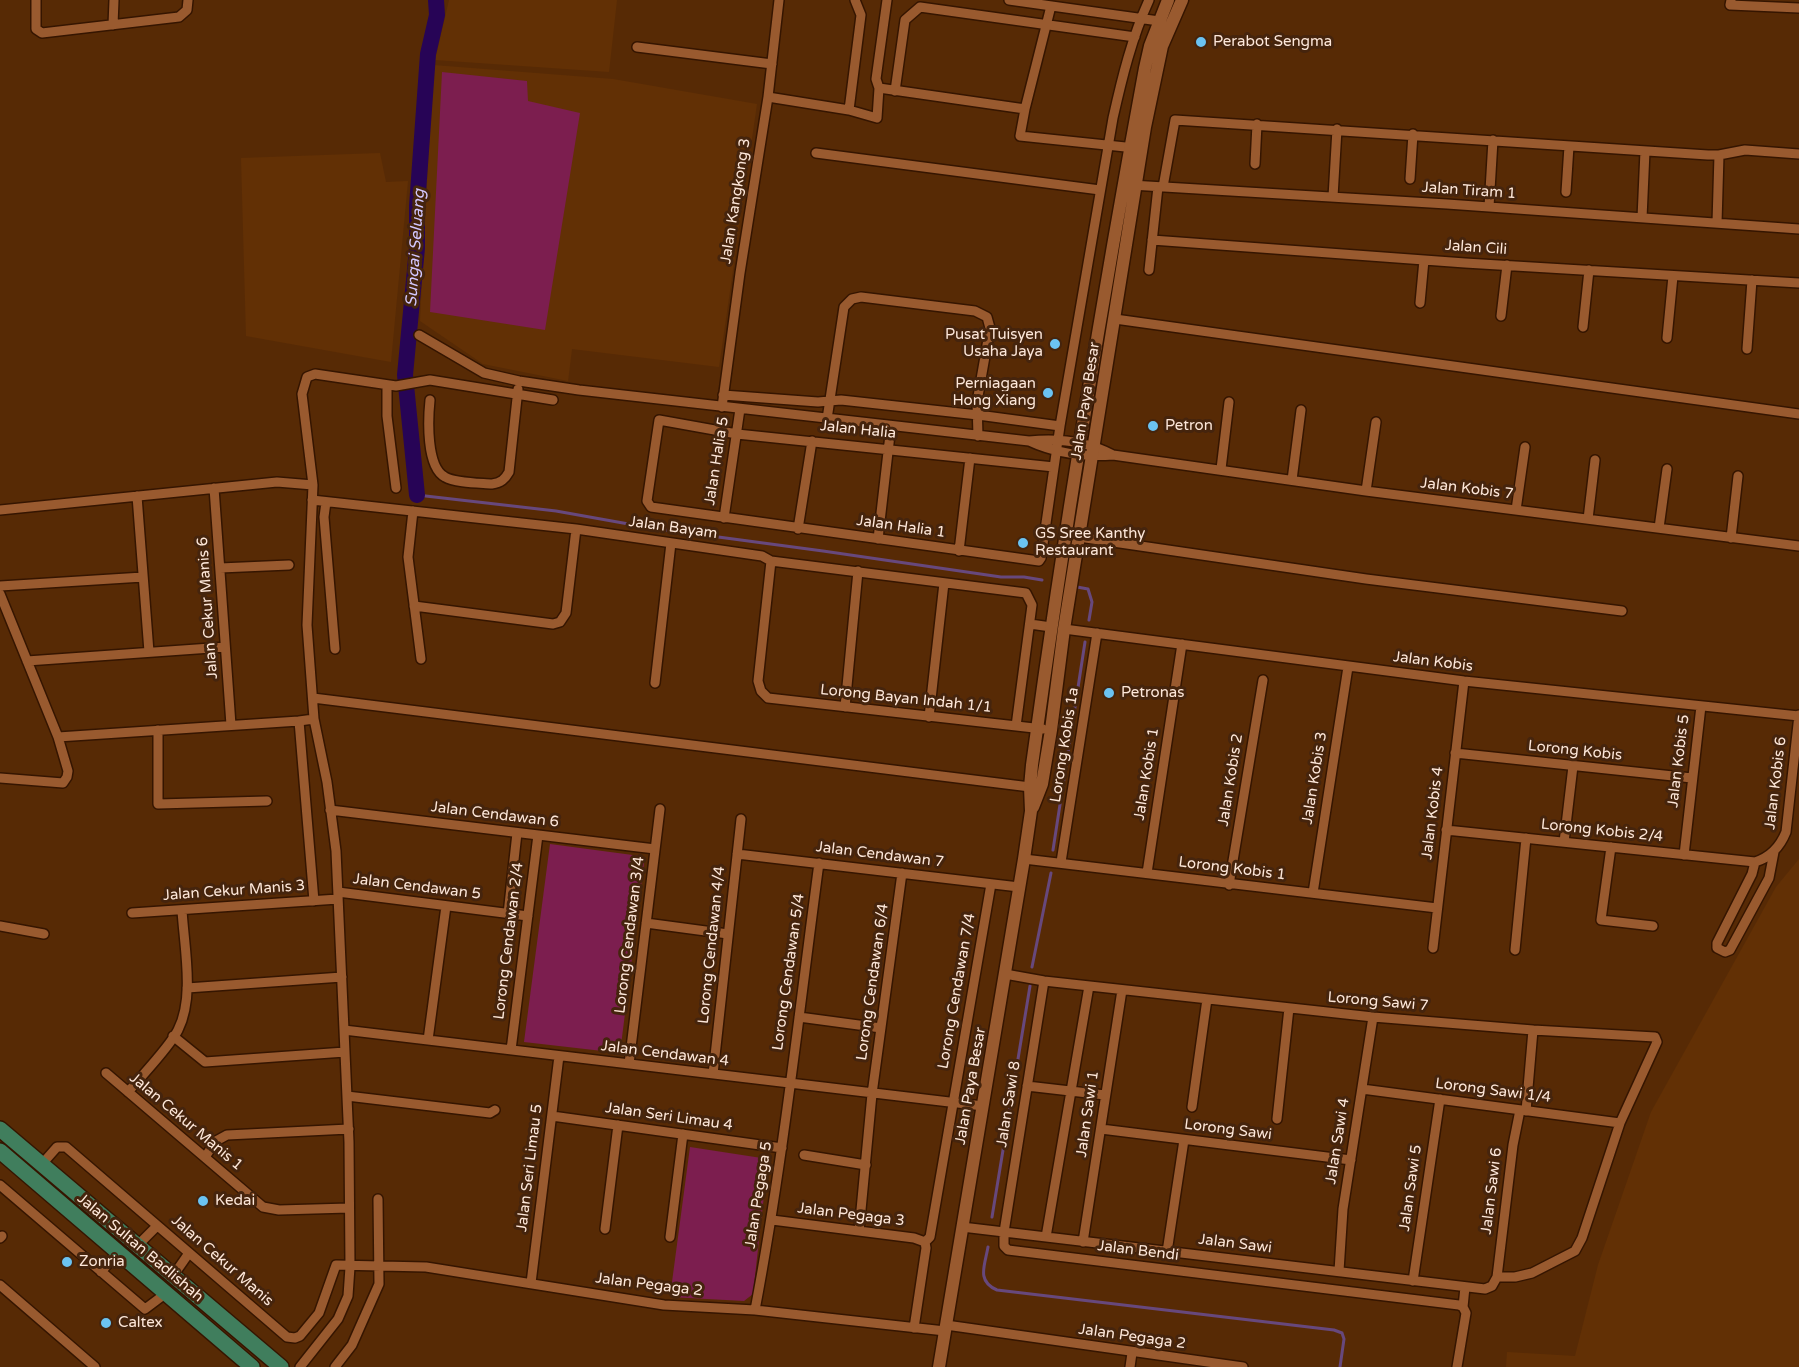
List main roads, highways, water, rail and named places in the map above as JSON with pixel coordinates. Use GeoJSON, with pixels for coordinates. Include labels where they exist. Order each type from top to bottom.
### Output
{"type":"FeatureCollection","features":[{"type":"Feature","properties":{"kind":"main road","name":"Jalan Sultan Badlishah"},"geometry":{"type":"LineString","coordinates":[[0,1129],[281,1367]]}},
{"type":"Feature","properties":{"kind":"main road","name":"Jalan Sultan Badlishah"},"geometry":{"type":"LineString","coordinates":[[0,1151],[252,1367]]}},
{"type":"Feature","properties":{"kind":"waterway","name":"Sungai Seluang"},"geometry":{"type":"LineString","coordinates":[[417,495],[405,375],[417,248],[417,206],[428,54],[437,15],[436,0]]}},
{"type":"Feature","properties":{"kind":"waterway"},"geometry":{"type":"LineString","coordinates":[[417,495],[556,511],[651,528],[1001,577],[1042,580]]}},
{"type":"Feature","properties":{"kind":"waterway"},"geometry":{"type":"LineString","coordinates":[[1077,587],[1088,589],[1092,602],[1089,620]]}},
{"type":"Feature","properties":{"kind":"waterway"},"geometry":{"type":"LineString","coordinates":[[1053,850],[1085,642]]}},
{"type":"Feature","properties":{"kind":"waterway"},"geometry":{"type":"LineString","coordinates":[[1032,967],[1051,873]]}},
{"type":"Feature","properties":{"kind":"waterway"},"geometry":{"type":"LineString","coordinates":[[992,1217],[1030,986]]}},
{"type":"Feature","properties":{"kind":"waterway"},"geometry":{"type":"LineString","coordinates":[[988,1247],[984,1277],[986,1282],[997,1290],[1334,1330],[1342,1333],[1344,1339],[1340,1367]]}},
{"type":"Feature","properties":{"kind":"place","name":"Perabot Sengma"},"geometry":{"type":"Point","coordinates":[1201,42]}},
{"type":"Feature","properties":{"kind":"place","name":"Pusat Tuisyen Usaha Jaya"},"geometry":{"type":"Point","coordinates":[1055,344]}},
{"type":"Feature","properties":{"kind":"place","name":"Perniagaan Hong Xiang"},"geometry":{"type":"Point","coordinates":[1048,393]}},
{"type":"Feature","properties":{"kind":"place","name":"Petron"},"geometry":{"type":"Point","coordinates":[1153,426]}},
{"type":"Feature","properties":{"kind":"place","name":"GS Sree Kanthy Restaurant"},"geometry":{"type":"Point","coordinates":[1023,543]}},
{"type":"Feature","properties":{"kind":"place","name":"Petronas"},"geometry":{"type":"Point","coordinates":[1109,693]}},
{"type":"Feature","properties":{"kind":"place","name":"Kedai"},"geometry":{"type":"Point","coordinates":[203,1201]}},
{"type":"Feature","properties":{"kind":"place","name":"Zonria"},"geometry":{"type":"Point","coordinates":[67,1262]}},
{"type":"Feature","properties":{"kind":"place","name":"Caltex"},"geometry":{"type":"Point","coordinates":[106,1323]}}]}
